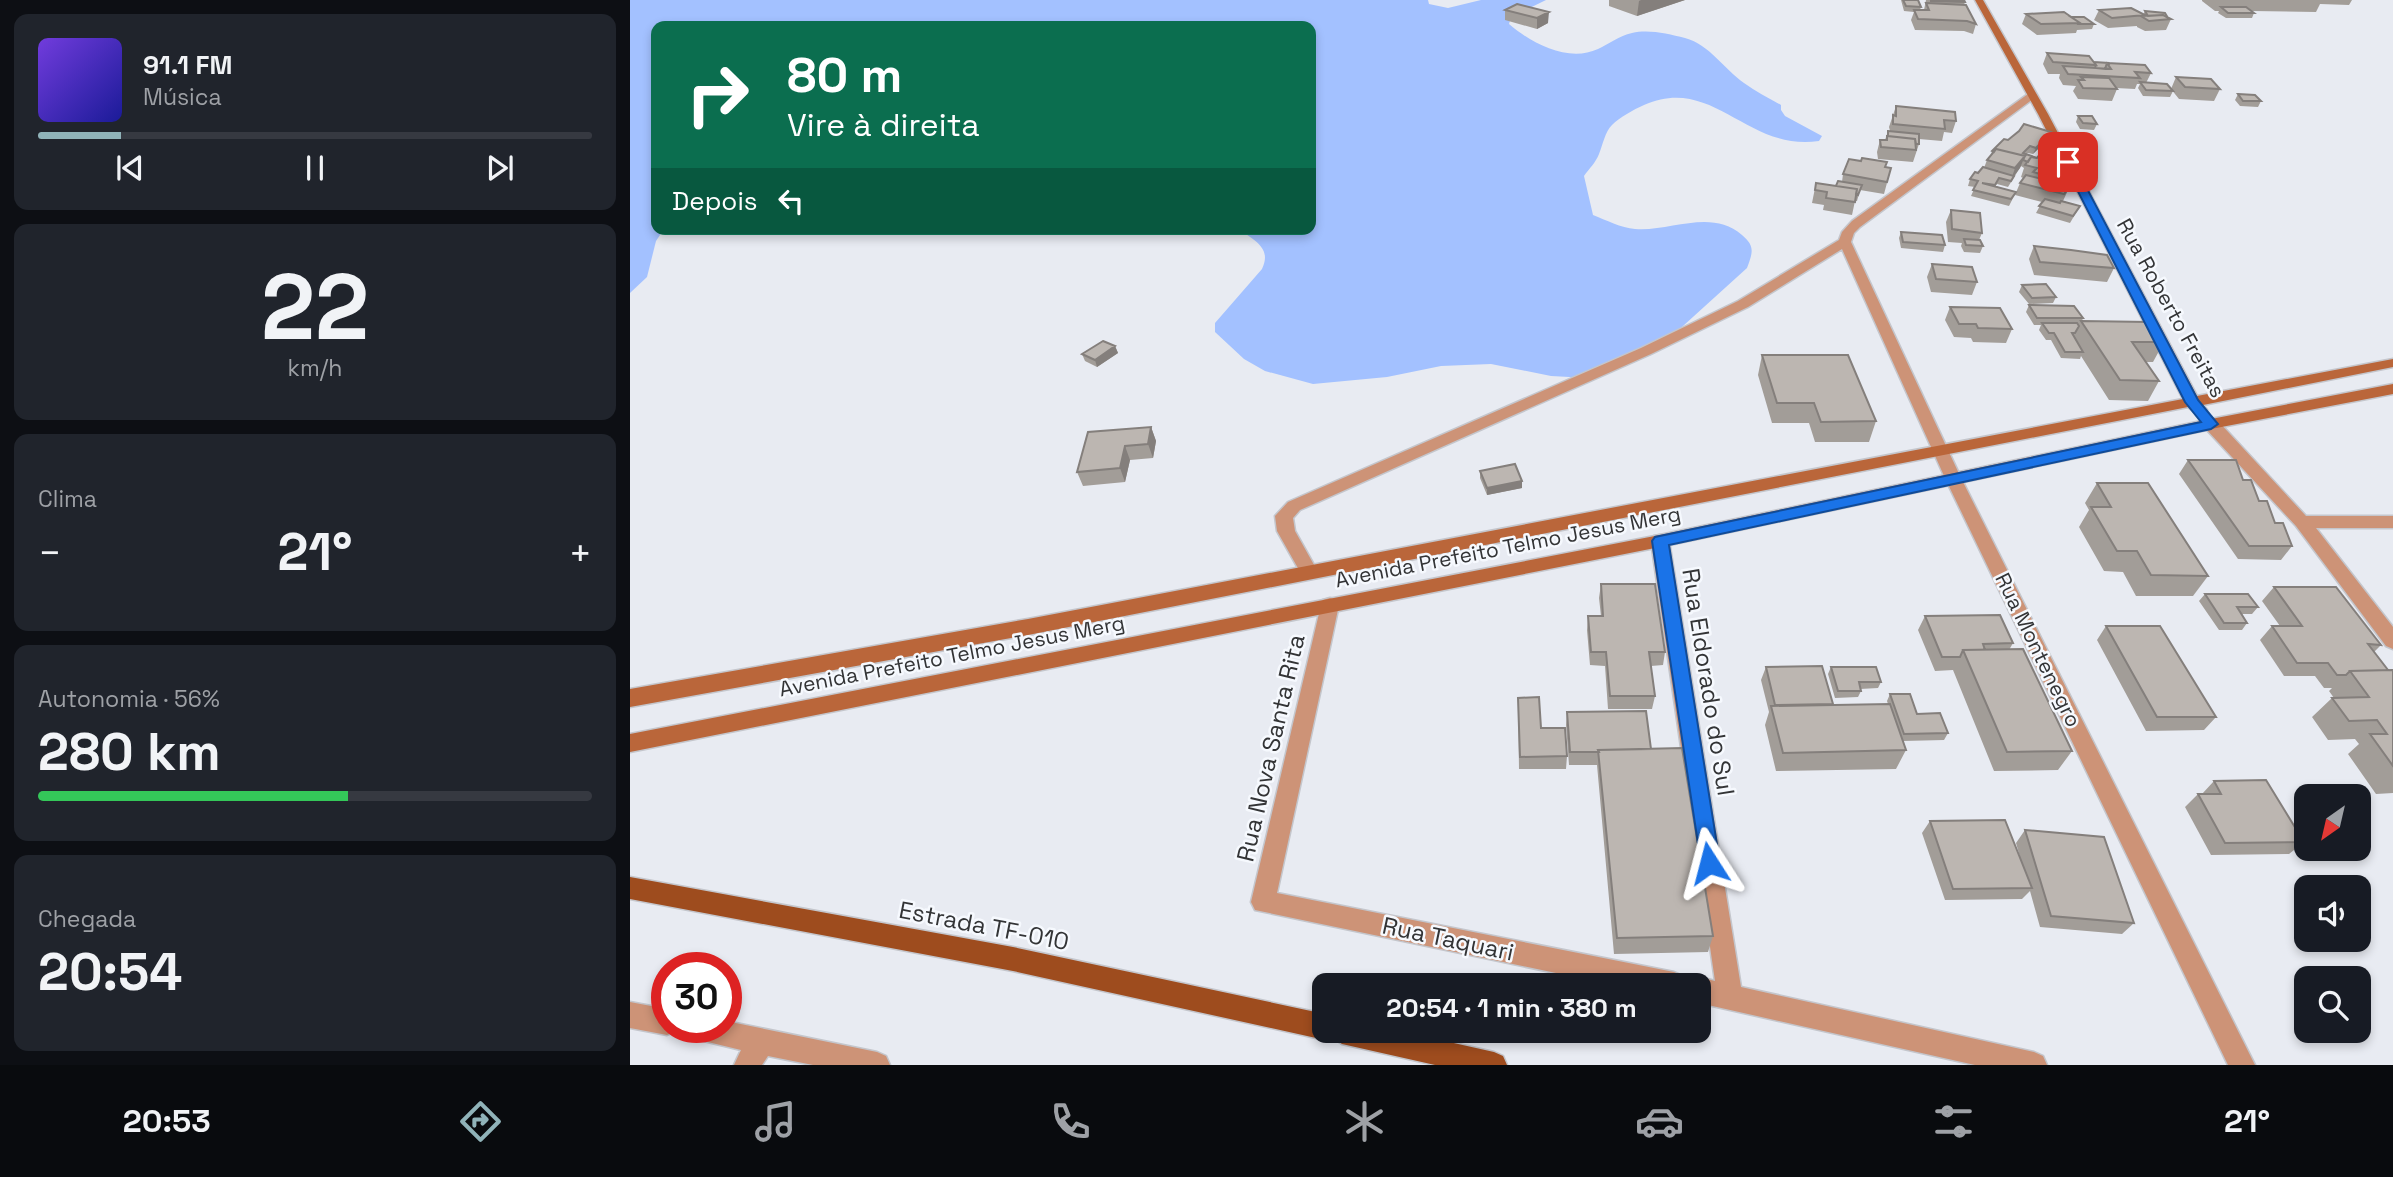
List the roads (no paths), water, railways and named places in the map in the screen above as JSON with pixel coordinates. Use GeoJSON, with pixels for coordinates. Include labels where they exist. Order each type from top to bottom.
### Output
{"type":"FeatureCollection","features":[{"type":"Feature","properties":{"kind":"main road","name":"Rua Roberto Freitas"},"geometry":{"type":"LineString","coordinates":[[1979,0],[2192,402],[2211,424]]}},
{"type":"Feature","properties":{"kind":"main road","name":"Avenida Prefeito Telmo Jesus Merg"},"geometry":{"type":"LineString","coordinates":[[630,698],[1028,627],[2393,363]]}},
{"type":"Feature","properties":{"kind":"main road","name":"Avenida Prefeito Telmo Jesus Merg"},"geometry":{"type":"LineString","coordinates":[[630,743],[1660,541],[2211,424],[2393,389]]}},
{"type":"Feature","properties":{"kind":"main road","name":"Estrada TF-010"},"geometry":{"type":"LineString","coordinates":[[630,888],[1013,959],[1312,1024]]}},
{"type":"Feature","properties":{"kind":"main road"},"geometry":{"type":"LineString","coordinates":[[1376,1043],[1413,1056],[1494,1065]]}},
{"type":"Feature","properties":{"kind":"street"},"geometry":{"type":"LineString","coordinates":[[1309,572],[1286,531],[1284,516],[1294,506],[1541,399],[1743,304],[1846,237],[2032,96]]}},
{"type":"Feature","properties":{"kind":"street","name":"Rua Montenegro"},"geometry":{"type":"LineString","coordinates":[[1846,237],[1953,478],[2242,1065]]}},
{"type":"Feature","properties":{"kind":"street","name":"Rua Roberto Freitas"},"geometry":{"type":"LineString","coordinates":[[2211,424],[2302,522],[2393,641]]}},
{"type":"Feature","properties":{"kind":"street"},"geometry":{"type":"LineString","coordinates":[[2302,522],[2393,522]]}},
{"type":"Feature","properties":{"kind":"street","name":"Rua Eldorado do Sul"},"geometry":{"type":"LineString","coordinates":[[1660,541],[1730,997]]}},
{"type":"Feature","properties":{"kind":"street","name":"Rua Nova Santa Rita"},"geometry":{"type":"LineString","coordinates":[[1263,902],[1330,605]]}},
{"type":"Feature","properties":{"kind":"street","name":"Rua Taquari"},"geometry":{"type":"LineString","coordinates":[[1263,902],[1615,973]]}},
{"type":"Feature","properties":{"kind":"street"},"geometry":{"type":"LineString","coordinates":[[1711,993],[2034,1065]]}},
{"type":"Feature","properties":{"kind":"street"},"geometry":{"type":"LineString","coordinates":[[630,1015],[651,1019]]}},
{"type":"Feature","properties":{"kind":"street"},"geometry":{"type":"LineString","coordinates":[[742,1037],[877,1065]]}},
{"type":"Feature","properties":{"kind":"street"},"geometry":{"type":"LineString","coordinates":[[747,1065],[761,1041]]}}]}
